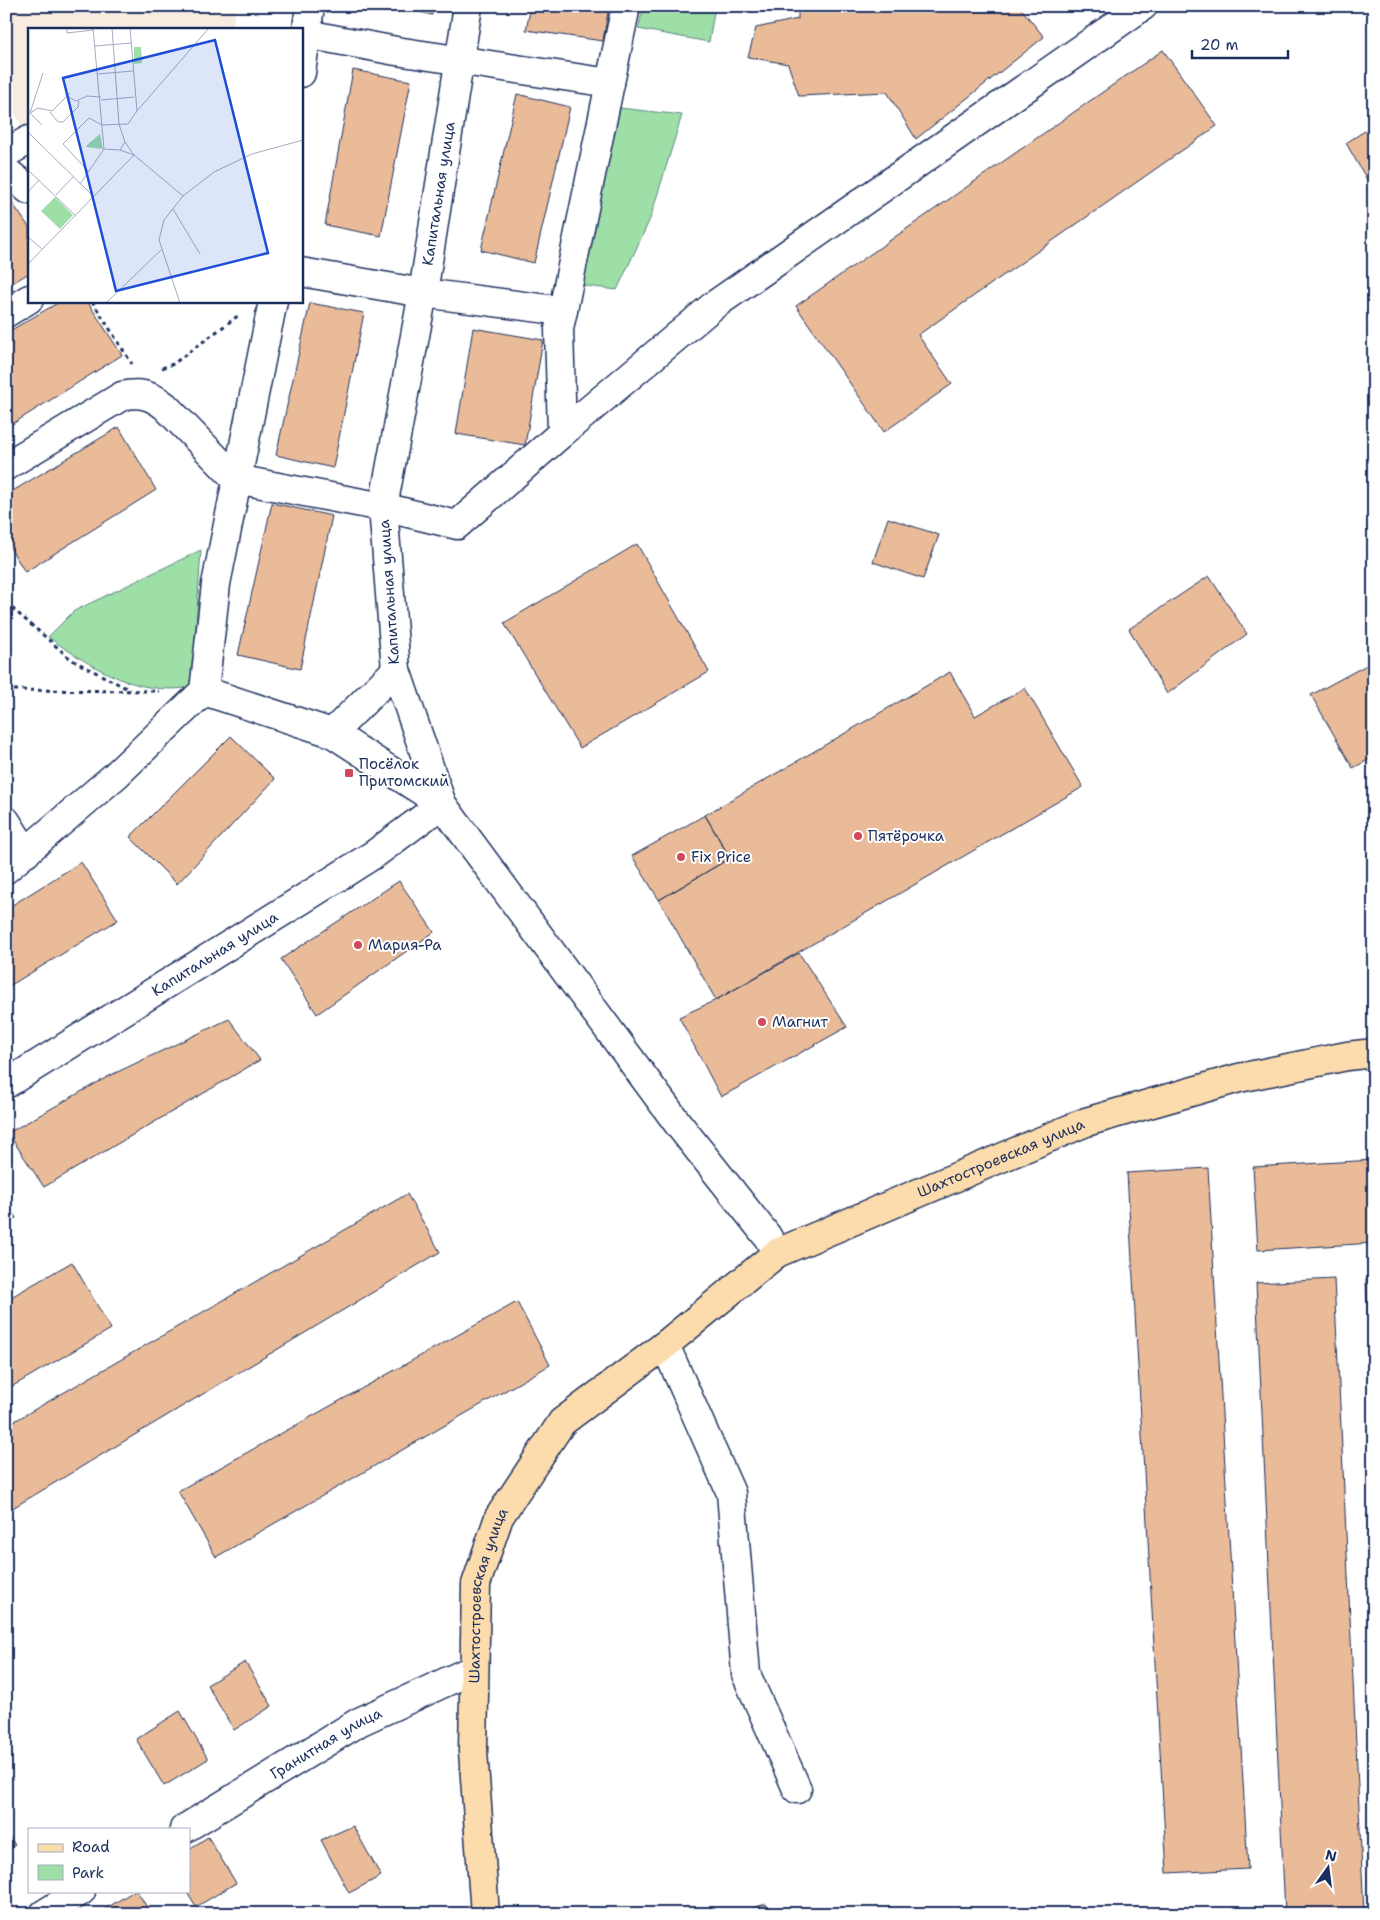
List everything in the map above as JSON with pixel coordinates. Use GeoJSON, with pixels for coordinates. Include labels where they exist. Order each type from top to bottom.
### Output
{"type":"FeatureCollection","features":[{"type":"Feature","properties":{"kind":"main road","name":"Шахтостроевская улица"},"geometry":{"type":"LineString","coordinates":[[485,1914],[474,1751],[476,1584],[499,1517],[562,1422],[664,1345],[777,1253],[1086,1122],[1239,1078],[1347,1056],[1374,1053]]}},
{"type":"Feature","properties":{"kind":"street"},"geometry":{"type":"LineString","coordinates":[[302,65],[310,6]]}},
{"type":"Feature","properties":{"kind":"street","name":"Капитальная улица"},"geometry":{"type":"LineString","coordinates":[[332,733],[396,670],[383,507],[423,293],[468,6]]}},
{"type":"Feature","properties":{"kind":"street"},"geometry":{"type":"LineString","coordinates":[[562,434],[559,329],[626,6]]}},
{"type":"Feature","properties":{"kind":"street"},"geometry":{"type":"LineString","coordinates":[[6,466],[122,396],[135,393],[146,386],[236,480],[383,507],[457,525],[713,306],[1143,6]]}},
{"type":"Feature","properties":{"kind":"street"},"geometry":{"type":"LineString","coordinates":[[306,34],[458,61],[610,83]]}},
{"type":"Feature","properties":{"kind":"street"},"geometry":{"type":"LineString","coordinates":[[6,153],[28,141]]}},
{"type":"Feature","properties":{"kind":"street"},"geometry":{"type":"LineString","coordinates":[[6,171],[28,189]]}},
{"type":"Feature","properties":{"kind":"street"},"geometry":{"type":"LineString","coordinates":[[302,272],[423,293],[563,311]]}},
{"type":"Feature","properties":{"kind":"street"},"geometry":{"type":"LineString","coordinates":[[6,313],[28,300]]}},
{"type":"Feature","properties":{"kind":"street"},"geometry":{"type":"LineString","coordinates":[[6,821],[16,861],[116,774],[204,691],[216,584],[272,302]]}},
{"type":"Feature","properties":{"kind":"street"},"geometry":{"type":"LineString","coordinates":[[396,670],[442,804],[678,1124],[767,1236],[777,1253]]}},
{"type":"Feature","properties":{"kind":"street"},"geometry":{"type":"LineString","coordinates":[[204,691],[332,733],[442,804]]}},
{"type":"Feature","properties":{"kind":"street","name":"Капитальная улица"},"geometry":{"type":"LineString","coordinates":[[10,1074],[319,889],[376,853],[442,804]]}},
{"type":"Feature","properties":{"kind":"street"},"geometry":{"type":"LineString","coordinates":[[664,1345],[731,1494],[746,1674],[797,1790]]}},
{"type":"Feature","properties":{"kind":"street","name":"Гранитная улица"},"geometry":{"type":"LineString","coordinates":[[186,1828],[359,1722],[474,1669]]}},
{"type":"Feature","properties":{"kind":"street"},"geometry":{"type":"LineString","coordinates":[[44,1914],[79,1892]]}},
{"type":"Feature","properties":{"kind":"path"},"geometry":{"type":"LineString","coordinates":[[93,302],[146,386],[243,312]]}},
{"type":"Feature","properties":{"kind":"path"},"geometry":{"type":"LineString","coordinates":[[6,603],[72,660],[130,691]]}},
{"type":"Feature","properties":{"kind":"path"},"geometry":{"type":"LineString","coordinates":[[6,690],[204,691]]}},
{"type":"Feature","properties":{"kind":"shaded area"},"geometry":{"type":"Polygon","coordinates":[[[6,6],[236,6],[232,28],[28,28],[28,131],[26,132],[6,99],[6,6]]]}},
{"type":"Feature","properties":{"kind":"green space"},"geometry":{"type":"Polygon","coordinates":[[[644,6],[715,6],[709,42],[638,29],[644,6]]]}},
{"type":"Feature","properties":{"kind":"green space"},"geometry":{"type":"Polygon","coordinates":[[[620,108],[682,115],[650,219],[617,290],[579,285],[620,108]]]}},
{"type":"Feature","properties":{"kind":"green space"},"geometry":{"type":"Polygon","coordinates":[[[201,550],[192,687],[152,688],[115,677],[81,659],[48,637],[74,611],[201,550]]]}},
{"type":"Feature","properties":{"kind":"building"},"geometry":{"type":"Polygon","coordinates":[[[393,6],[433,6],[432,15],[393,6]]]}},
{"type":"Feature","properties":{"kind":"building"},"geometry":{"type":"Polygon","coordinates":[[[531,6],[609,6],[603,41],[526,30],[531,6]]]}},
{"type":"Feature","properties":{"kind":"building"},"geometry":{"type":"Polygon","coordinates":[[[798,6],[1019,6],[1044,37],[916,139],[887,92],[799,96],[788,64],[748,57],[756,28],[798,19],[798,6]]]}},
{"type":"Feature","properties":{"kind":"building"},"geometry":{"type":"Polygon","coordinates":[[[1163,50],[1217,126],[918,335],[952,384],[884,432],[796,306],[1163,50]]]}},
{"type":"Feature","properties":{"kind":"building"},"geometry":{"type":"Polygon","coordinates":[[[353,70],[411,81],[381,236],[325,225],[353,70]]]}},
{"type":"Feature","properties":{"kind":"building"},"geometry":{"type":"Polygon","coordinates":[[[517,94],[570,107],[534,263],[481,250],[517,94]]]}},
{"type":"Feature","properties":{"kind":"building"},"geometry":{"type":"Polygon","coordinates":[[[1374,125],[1374,192],[1346,143],[1374,125]]]}},
{"type":"Feature","properties":{"kind":"building"},"geometry":{"type":"Polygon","coordinates":[[[6,194],[28,226],[28,274],[6,287],[6,194]]]}},
{"type":"Feature","properties":{"kind":"building"},"geometry":{"type":"Polygon","coordinates":[[[59,302],[88,302],[122,355],[6,428],[6,333],[59,302]]]}},
{"type":"Feature","properties":{"kind":"building"},"geometry":{"type":"Polygon","coordinates":[[[310,303],[364,313],[333,468],[276,455],[310,303]]]}},
{"type":"Feature","properties":{"kind":"building"},"geometry":{"type":"Polygon","coordinates":[[[473,328],[543,340],[525,445],[456,434],[473,328]]]}},
{"type":"Feature","properties":{"kind":"building"},"geometry":{"type":"Polygon","coordinates":[[[119,427],[156,490],[25,572],[6,541],[6,495],[119,427]]]}},
{"type":"Feature","properties":{"kind":"building"},"geometry":{"type":"Polygon","coordinates":[[[272,503],[332,516],[300,669],[238,655],[272,503]]]}},
{"type":"Feature","properties":{"kind":"building"},"geometry":{"type":"Polygon","coordinates":[[[888,518],[939,535],[923,579],[873,562],[888,518]]]}},
{"type":"Feature","properties":{"kind":"building"},"geometry":{"type":"Polygon","coordinates":[[[637,544],[709,672],[580,748],[504,623],[637,544]]]}},
{"type":"Feature","properties":{"kind":"building"},"geometry":{"type":"Polygon","coordinates":[[[1209,576],[1247,634],[1167,694],[1129,629],[1209,576]]]}},
{"type":"Feature","properties":{"kind":"building"},"geometry":{"type":"Polygon","coordinates":[[[1374,661],[1374,757],[1353,768],[1311,695],[1374,661]]]}},
{"type":"Feature","properties":{"kind":"building","name":"Пятёрочка"},"geometry":{"type":"Polygon","coordinates":[[[950,672],[975,716],[1025,688],[1083,787],[716,1000],[659,900],[730,858],[705,815],[950,672]]]}},
{"type":"Feature","properties":{"kind":"building"},"geometry":{"type":"Polygon","coordinates":[[[231,736],[275,779],[177,884],[130,837],[231,736]]]}},
{"type":"Feature","properties":{"kind":"building","name":"Fix Price"},"geometry":{"type":"Polygon","coordinates":[[[705,815],[730,858],[659,900],[632,856],[705,815]]]}},
{"type":"Feature","properties":{"kind":"building"},"geometry":{"type":"Polygon","coordinates":[[[81,862],[118,920],[6,988],[6,909],[81,862]]]}},
{"type":"Feature","properties":{"kind":"building","name":"Мария-Ра"},"geometry":{"type":"Polygon","coordinates":[[[399,881],[434,932],[317,1014],[281,959],[399,881]]]}},
{"type":"Feature","properties":{"kind":"building","name":"Магнит"},"geometry":{"type":"Polygon","coordinates":[[[799,953],[847,1027],[721,1097],[679,1017],[716,1000],[799,953]]]}},
{"type":"Feature","properties":{"kind":"building"},"geometry":{"type":"Polygon","coordinates":[[[229,1019],[260,1060],[44,1187],[8,1133],[109,1076],[229,1019]]]}},
{"type":"Feature","properties":{"kind":"building"},"geometry":{"type":"Polygon","coordinates":[[[1374,1160],[1374,1243],[1258,1250],[1253,1167],[1374,1160]]]}},
{"type":"Feature","properties":{"kind":"building"},"geometry":{"type":"Polygon","coordinates":[[[1208,1168],[1248,1869],[1167,1873],[1127,1173],[1208,1168]]]}},
{"type":"Feature","properties":{"kind":"building"},"geometry":{"type":"Polygon","coordinates":[[[407,1194],[440,1252],[6,1512],[6,1426],[407,1194]]]}},
{"type":"Feature","properties":{"kind":"building"},"geometry":{"type":"Polygon","coordinates":[[[6,1201],[16,1218],[6,1224],[6,1201]]]}},
{"type":"Feature","properties":{"kind":"building"},"geometry":{"type":"Polygon","coordinates":[[[72,1262],[111,1329],[6,1390],[6,1300],[72,1262]]]}},
{"type":"Feature","properties":{"kind":"building"},"geometry":{"type":"Polygon","coordinates":[[[1374,1278],[1374,1431],[1366,1279],[1374,1278]]]}},
{"type":"Feature","properties":{"kind":"building"},"geometry":{"type":"Polygon","coordinates":[[[1334,1279],[1364,1914],[1285,1914],[1256,1283],[1334,1279]]]}},
{"type":"Feature","properties":{"kind":"building"},"geometry":{"type":"Polygon","coordinates":[[[517,1302],[550,1365],[216,1557],[178,1491],[517,1302]]]}},
{"type":"Feature","properties":{"kind":"building"},"geometry":{"type":"Polygon","coordinates":[[[245,1662],[272,1706],[234,1730],[207,1685],[245,1662]]]}},
{"type":"Feature","properties":{"kind":"building"},"geometry":{"type":"Polygon","coordinates":[[[180,1711],[208,1759],[164,1786],[136,1739],[180,1711]]]}},
{"type":"Feature","properties":{"kind":"building"},"geometry":{"type":"Polygon","coordinates":[[[353,1826],[381,1876],[349,1893],[321,1840],[353,1826]]]}},
{"type":"Feature","properties":{"kind":"building"},"geometry":{"type":"Polygon","coordinates":[[[6,1831],[15,1845],[6,1851],[6,1831]]]}},
{"type":"Feature","properties":{"kind":"building"},"geometry":{"type":"Polygon","coordinates":[[[208,1837],[236,1883],[196,1907],[187,1892],[190,1892],[190,1848],[208,1837]]]}},
{"type":"Feature","properties":{"kind":"building"},"geometry":{"type":"Polygon","coordinates":[[[132,1892],[138,1892],[151,1914],[97,1914],[132,1892]]]}},
{"type":"Feature","properties":{"kind":"building"},"geometry":{"type":"Polygon","coordinates":[[[766,1904],[769,1914],[731,1914],[766,1904]]]}},
{"type":"Feature","properties":{"kind":"building"},"geometry":{"type":"Polygon","coordinates":[[[913,1909],[914,1914],[876,1914],[913,1909]]]}},
{"type":"Feature","properties":{"kind":"place","name":"Посёлок Притомский"},"geometry":{"type":"Point","coordinates":[349,773]}},
{"type":"Feature","properties":{"kind":"place","name":"Пятёрочка"},"geometry":{"type":"Point","coordinates":[858,836]}},
{"type":"Feature","properties":{"kind":"place","name":"Fix Price"},"geometry":{"type":"Point","coordinates":[681,857]}},
{"type":"Feature","properties":{"kind":"place","name":"Мария-Ра"},"geometry":{"type":"Point","coordinates":[358,945]}},
{"type":"Feature","properties":{"kind":"place","name":"Магнит"},"geometry":{"type":"Point","coordinates":[762,1022]}}]}
